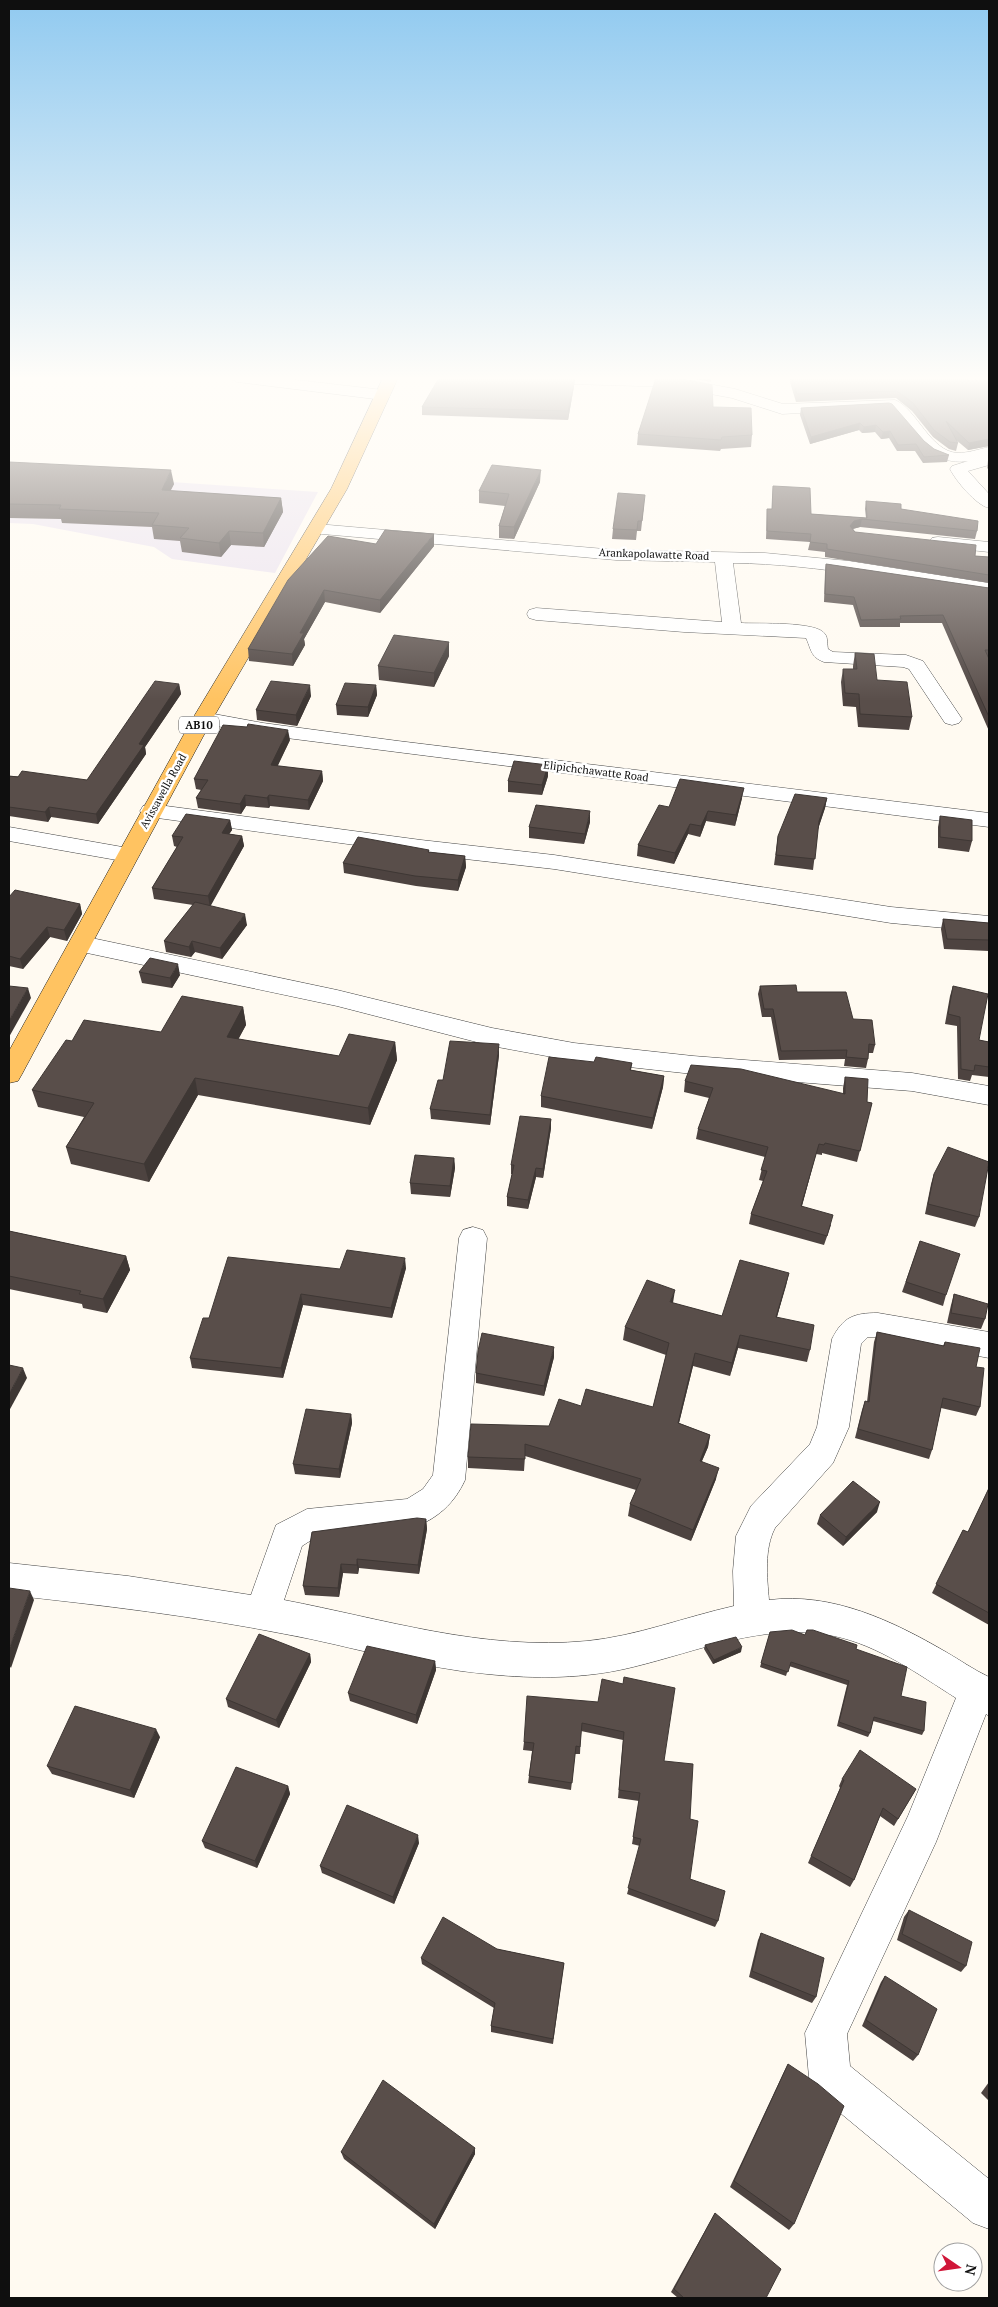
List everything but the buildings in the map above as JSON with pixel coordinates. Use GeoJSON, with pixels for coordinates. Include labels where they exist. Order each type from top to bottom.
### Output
{"type":"FeatureCollection","features":[{"type":"Feature","properties":{"kind":"main road","name":"Avissawella Road"},"geometry":{"type":"LineString","coordinates":[[9,1074],[82,944],[151,811],[203,718],[317,529],[340,486]]}},
{"type":"Feature","properties":{"kind":"street"},"geometry":{"type":"LineString","coordinates":[[972,486],[989,503]]}},
{"type":"Feature","properties":{"kind":"street","name":"Arankapolawatte Road"},"geometry":{"type":"LineString","coordinates":[[317,529],[616,554],[765,558],[849,566],[989,589]]}},
{"type":"Feature","properties":{"kind":"street"},"geometry":{"type":"LineString","coordinates":[[924,540],[989,547]]}},
{"type":"Feature","properties":{"kind":"street"},"geometry":{"type":"LineString","coordinates":[[723,556],[732,629]]}},
{"type":"Feature","properties":{"kind":"street"},"geometry":{"type":"LineString","coordinates":[[536,614],[732,629],[810,632],[817,636],[817,649],[822,656],[831,658],[901,660],[916,665],[952,719]]}},
{"type":"Feature","properties":{"kind":"street","name":"Elipichchawatte Road"},"geometry":{"type":"LineString","coordinates":[[203,718],[263,729],[350,741],[989,820]]}},
{"type":"Feature","properties":{"kind":"street"},"geometry":{"type":"LineString","coordinates":[[151,811],[420,848],[554,862],[891,915],[989,924]]}},
{"type":"Feature","properties":{"kind":"street"},"geometry":{"type":"LineString","coordinates":[[9,834],[128,855]]}},
{"type":"Feature","properties":{"kind":"street"},"geometry":{"type":"LineString","coordinates":[[82,944],[337,998],[492,1037],[574,1052],[693,1065],[912,1082],[989,1096]]}},
{"type":"Feature","properties":{"kind":"street"},"geometry":{"type":"LineString","coordinates":[[262,1614],[288,1536],[307,1524],[412,1513],[435,1499],[449,1480],[473,1238]]}},
{"type":"Feature","properties":{"kind":"street"},"geometry":{"type":"LineString","coordinates":[[752,1618],[750,1570],[752,1536],[763,1517],[822,1453],[833,1427],[847,1339],[861,1325],[878,1325],[989,1345]]}},
{"type":"Feature","properties":{"kind":"street"},"geometry":{"type":"LineString","coordinates":[[9,1580],[159,1597],[262,1614],[407,1644],[485,1657],[557,1659],[601,1656],[752,1618],[790,1615],[834,1620],[866,1630],[925,1660],[983,1694],[826,2033],[830,2077],[989,2206]]}},
{"type":"Feature","properties":{"kind":"shaded area"},"geometry":{"type":"Polygon","coordinates":[[[9,486],[225,486],[318,492],[275,573],[172,559],[154,547],[33,524],[9,523],[9,486]]]}}]}
